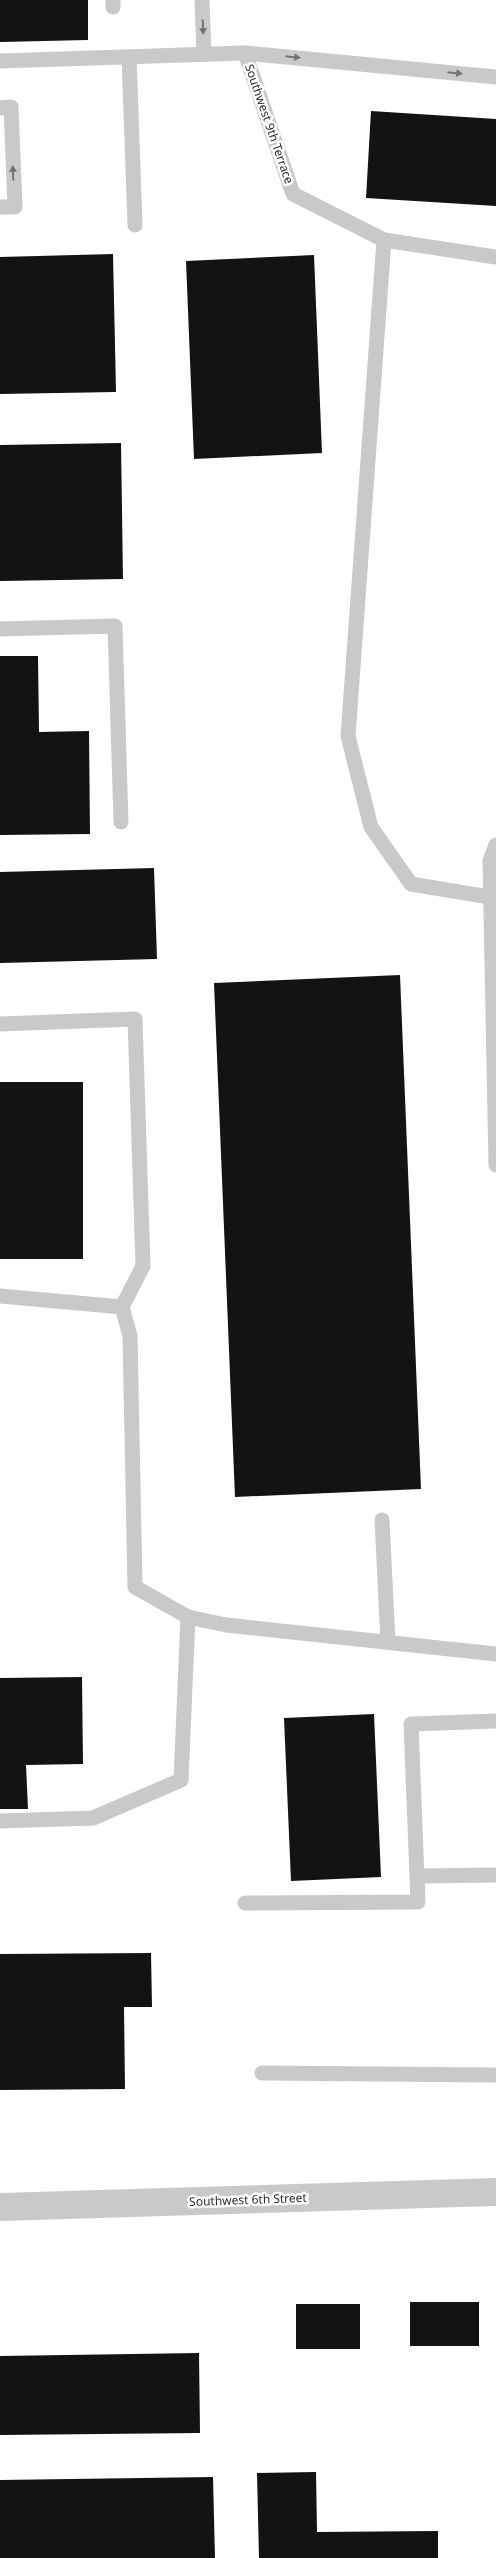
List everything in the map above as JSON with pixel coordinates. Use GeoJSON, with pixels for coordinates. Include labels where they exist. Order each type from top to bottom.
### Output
{"type":"FeatureCollection","features":[{"type":"Feature","properties":{"kind":"street","name":"Southwest 6th Street"},"geometry":{"type":"LineString","coordinates":[[0,2207],[496,2192]]}},
{"type":"Feature","properties":{"kind":"lane"},"geometry":{"type":"LineString","coordinates":[[202,0],[204,54]]}},
{"type":"Feature","properties":{"kind":"lane"},"geometry":{"type":"LineString","coordinates":[[245,53],[496,77]]}},
{"type":"Feature","properties":{"kind":"lane","name":"Southwest 9th Terrace"},"geometry":{"type":"LineString","coordinates":[[0,61],[245,53],[292,194],[384,240],[496,257]]}},
{"type":"Feature","properties":{"kind":"lane"},"geometry":{"type":"LineString","coordinates":[[129,57],[135,225]]}},
{"type":"Feature","properties":{"kind":"lane"},"geometry":{"type":"LineString","coordinates":[[0,108],[11,107],[14,207],[0,208]]}},
{"type":"Feature","properties":{"kind":"lane"},"geometry":{"type":"LineString","coordinates":[[384,240],[348,736],[371,827],[411,884],[493,898]]}},
{"type":"Feature","properties":{"kind":"lane"},"geometry":{"type":"LineString","coordinates":[[0,629],[115,626],[121,822]]}},
{"type":"Feature","properties":{"kind":"lane"},"geometry":{"type":"LineString","coordinates":[[496,844],[490,861],[493,898],[496,1165]]}},
{"type":"Feature","properties":{"kind":"lane"},"geometry":{"type":"LineString","coordinates":[[0,1024],[135,1019],[144,1266],[122,1307],[130,1336],[135,1587],[188,1617],[226,1625],[496,1654]]}},
{"type":"Feature","properties":{"kind":"lane"},"geometry":{"type":"LineString","coordinates":[[0,1296],[122,1307]]}},
{"type":"Feature","properties":{"kind":"lane"},"geometry":{"type":"LineString","coordinates":[[382,1520],[388,1642]]}},
{"type":"Feature","properties":{"kind":"lane"},"geometry":{"type":"LineString","coordinates":[[0,1821],[92,1818],[181,1780],[188,1617]]}},
{"type":"Feature","properties":{"kind":"lane"},"geometry":{"type":"LineString","coordinates":[[245,1903],[418,1902],[411,1724],[496,1721]]}},
{"type":"Feature","properties":{"kind":"lane"},"geometry":{"type":"LineString","coordinates":[[417,1876],[496,1875]]}},
{"type":"Feature","properties":{"kind":"lane"},"geometry":{"type":"LineString","coordinates":[[262,2073],[496,2075]]}},
{"type":"Feature","properties":{"kind":"building"},"geometry":{"type":"Polygon","coordinates":[[[0,0],[88,0],[88,40],[0,42],[0,0]]]}},
{"type":"Feature","properties":{"kind":"building"},"geometry":{"type":"Polygon","coordinates":[[[371,111],[496,119],[496,206],[366,198],[371,111]]]}},
{"type":"Feature","properties":{"kind":"building"},"geometry":{"type":"Polygon","coordinates":[[[113,254],[116,392],[0,394],[0,257],[113,254]]]}},
{"type":"Feature","properties":{"kind":"building"},"geometry":{"type":"Polygon","coordinates":[[[314,255],[322,453],[194,459],[186,261],[314,255]]]}},
{"type":"Feature","properties":{"kind":"building"},"geometry":{"type":"Polygon","coordinates":[[[121,443],[123,579],[0,581],[0,445],[121,443]]]}},
{"type":"Feature","properties":{"kind":"building"},"geometry":{"type":"Polygon","coordinates":[[[0,656],[38,656],[39,732],[89,731],[90,834],[0,835],[0,656]]]}},
{"type":"Feature","properties":{"kind":"building"},"geometry":{"type":"Polygon","coordinates":[[[154,868],[157,959],[0,963],[0,872],[154,868]]]}},
{"type":"Feature","properties":{"kind":"building"},"geometry":{"type":"Polygon","coordinates":[[[400,975],[421,1489],[235,1497],[214,983],[400,975]]]}},
{"type":"Feature","properties":{"kind":"building"},"geometry":{"type":"Polygon","coordinates":[[[0,1082],[83,1082],[83,1259],[0,1259],[0,1082]]]}},
{"type":"Feature","properties":{"kind":"building"},"geometry":{"type":"Polygon","coordinates":[[[82,1677],[83,1764],[26,1765],[28,1809],[0,1809],[0,1678],[82,1677]]]}},
{"type":"Feature","properties":{"kind":"building"},"geometry":{"type":"Polygon","coordinates":[[[374,1714],[381,1877],[291,1881],[284,1718],[374,1714]]]}},
{"type":"Feature","properties":{"kind":"building"},"geometry":{"type":"Polygon","coordinates":[[[151,1953],[152,2007],[124,2007],[125,2089],[0,2090],[0,1954],[151,1953]]]}},
{"type":"Feature","properties":{"kind":"building"},"geometry":{"type":"Polygon","coordinates":[[[410,2302],[479,2302],[479,2346],[410,2346],[410,2302]]]}},
{"type":"Feature","properties":{"kind":"building"},"geometry":{"type":"Polygon","coordinates":[[[296,2304],[360,2304],[360,2349],[296,2349],[296,2304]]]}},
{"type":"Feature","properties":{"kind":"building"},"geometry":{"type":"Polygon","coordinates":[[[199,2353],[200,2433],[0,2435],[0,2356],[199,2353]]]}},
{"type":"Feature","properties":{"kind":"building"},"geometry":{"type":"Polygon","coordinates":[[[316,2472],[317,2532],[438,2531],[438,2558],[259,2558],[257,2473],[316,2472]]]}},
{"type":"Feature","properties":{"kind":"building"},"geometry":{"type":"Polygon","coordinates":[[[213,2477],[215,2558],[0,2558],[0,2480],[213,2477]]]}}]}
